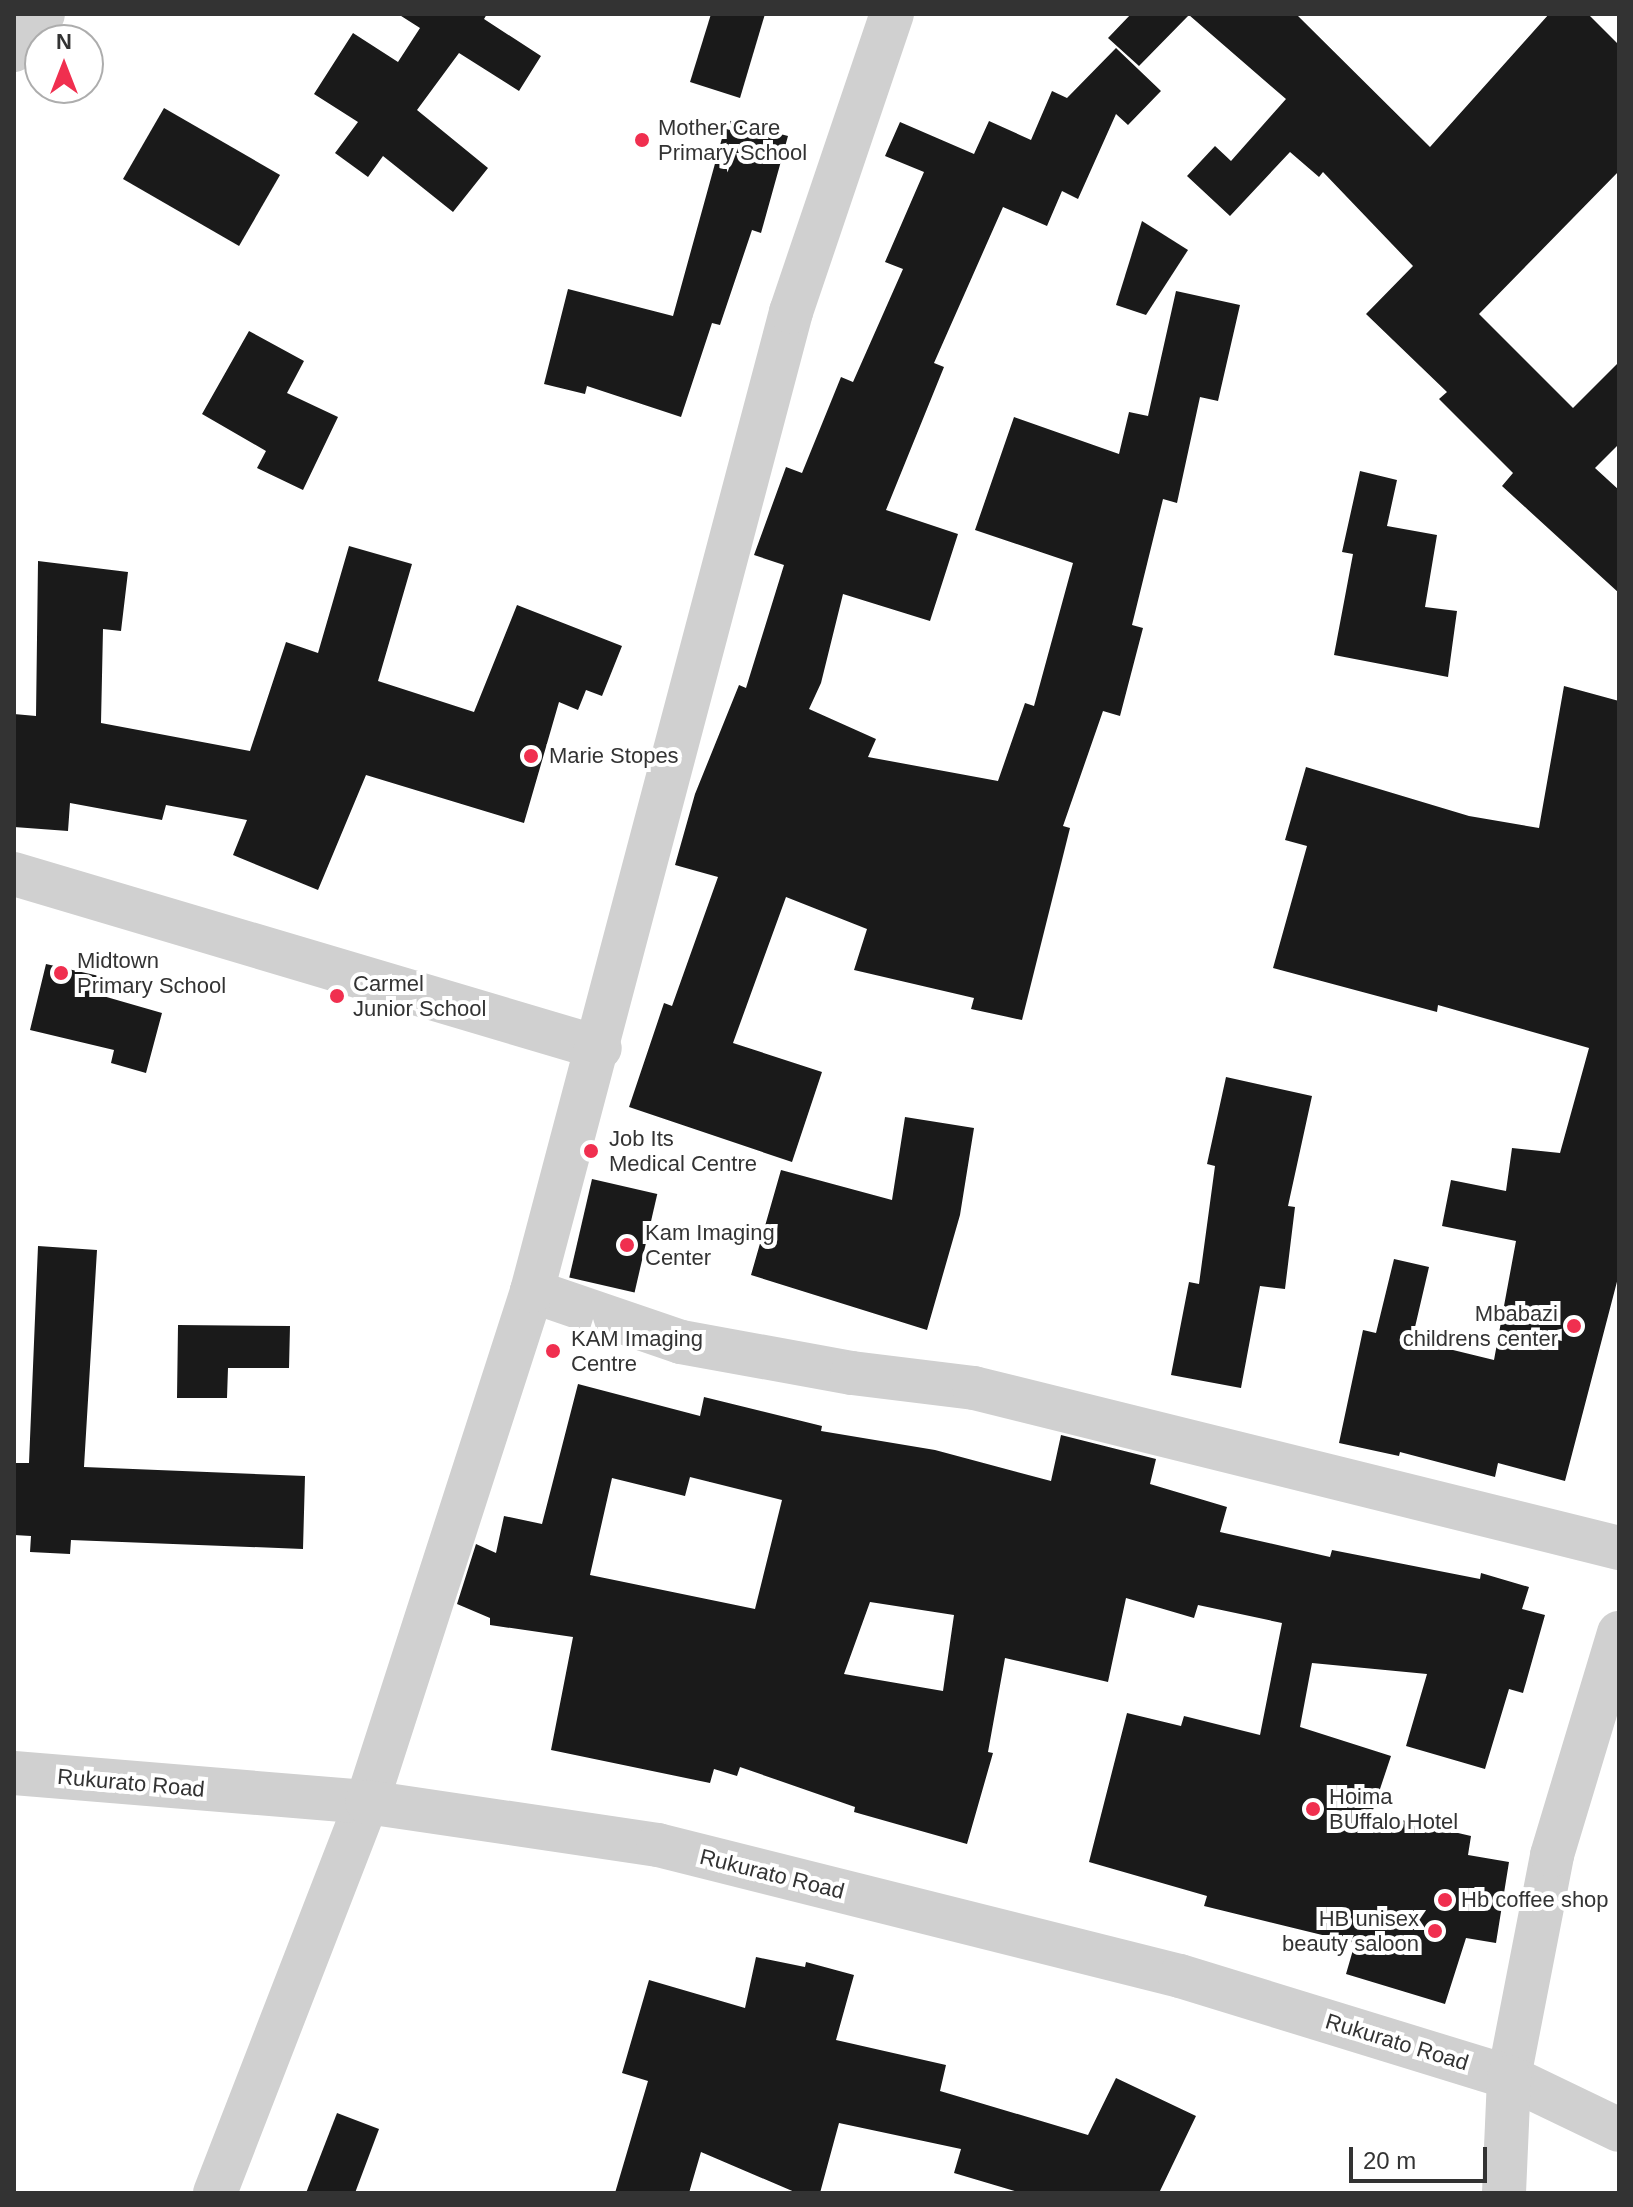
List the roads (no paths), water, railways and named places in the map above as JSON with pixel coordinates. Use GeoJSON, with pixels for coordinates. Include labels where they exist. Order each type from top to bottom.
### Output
{"type":"FeatureCollection","features":[{"type":"Feature","properties":{"kind":"street"},"geometry":{"type":"LineString","coordinates":[[14,50],[43,14]]}},
{"type":"Feature","properties":{"kind":"street"},"geometry":{"type":"LineString","coordinates":[[215,2193],[367,1802],[532,1291],[600,1048],[791,312],[892,14]]}},
{"type":"Feature","properties":{"kind":"street"},"geometry":{"type":"LineString","coordinates":[[14,874],[600,1048]]}},
{"type":"Feature","properties":{"kind":"street"},"geometry":{"type":"LineString","coordinates":[[532,1291],[681,1342],[852,1373],[974,1388],[1619,1548]]}},
{"type":"Feature","properties":{"kind":"street"},"geometry":{"type":"LineString","coordinates":[[1504,2193],[1509,2077],[1552,1855],[1619,1633]]}},
{"type":"Feature","properties":{"kind":"street","name":"Rukurato Road"},"geometry":{"type":"LineString","coordinates":[[14,1773],[367,1802],[658,1845],[1180,1976],[1509,2077],[1619,2130]]}},
{"type":"Feature","properties":{"kind":"place","name":"Mother Care Primary School"},"geometry":{"type":"Point","coordinates":[642,140]}},
{"type":"Feature","properties":{"kind":"place","name":"Marie Stopes"},"geometry":{"type":"Point","coordinates":[531,756]}},
{"type":"Feature","properties":{"kind":"place","name":"Midtown Primary School"},"geometry":{"type":"Point","coordinates":[61,973]}},
{"type":"Feature","properties":{"kind":"place","name":"Carmel Junior School"},"geometry":{"type":"Point","coordinates":[337,996]}},
{"type":"Feature","properties":{"kind":"place","name":"Job Its Medical Centre"},"geometry":{"type":"Point","coordinates":[591,1151]}},
{"type":"Feature","properties":{"kind":"place","name":"Kam Imaging Center"},"geometry":{"type":"Point","coordinates":[627,1245]}},
{"type":"Feature","properties":{"kind":"place","name":"Mbabazi childrens center"},"geometry":{"type":"Point","coordinates":[1574,1326]}},
{"type":"Feature","properties":{"kind":"place","name":"KAM Imaging Centre"},"geometry":{"type":"Point","coordinates":[553,1351]}},
{"type":"Feature","properties":{"kind":"place","name":"Hoima BUffalo Hotel"},"geometry":{"type":"Point","coordinates":[1313,1809]}},
{"type":"Feature","properties":{"kind":"place","name":"Hb coffee shop"},"geometry":{"type":"Point","coordinates":[1445,1900]}},
{"type":"Feature","properties":{"kind":"place","name":"HB unisex beauty saloon"},"geometry":{"type":"Point","coordinates":[1435,1931]}}]}
